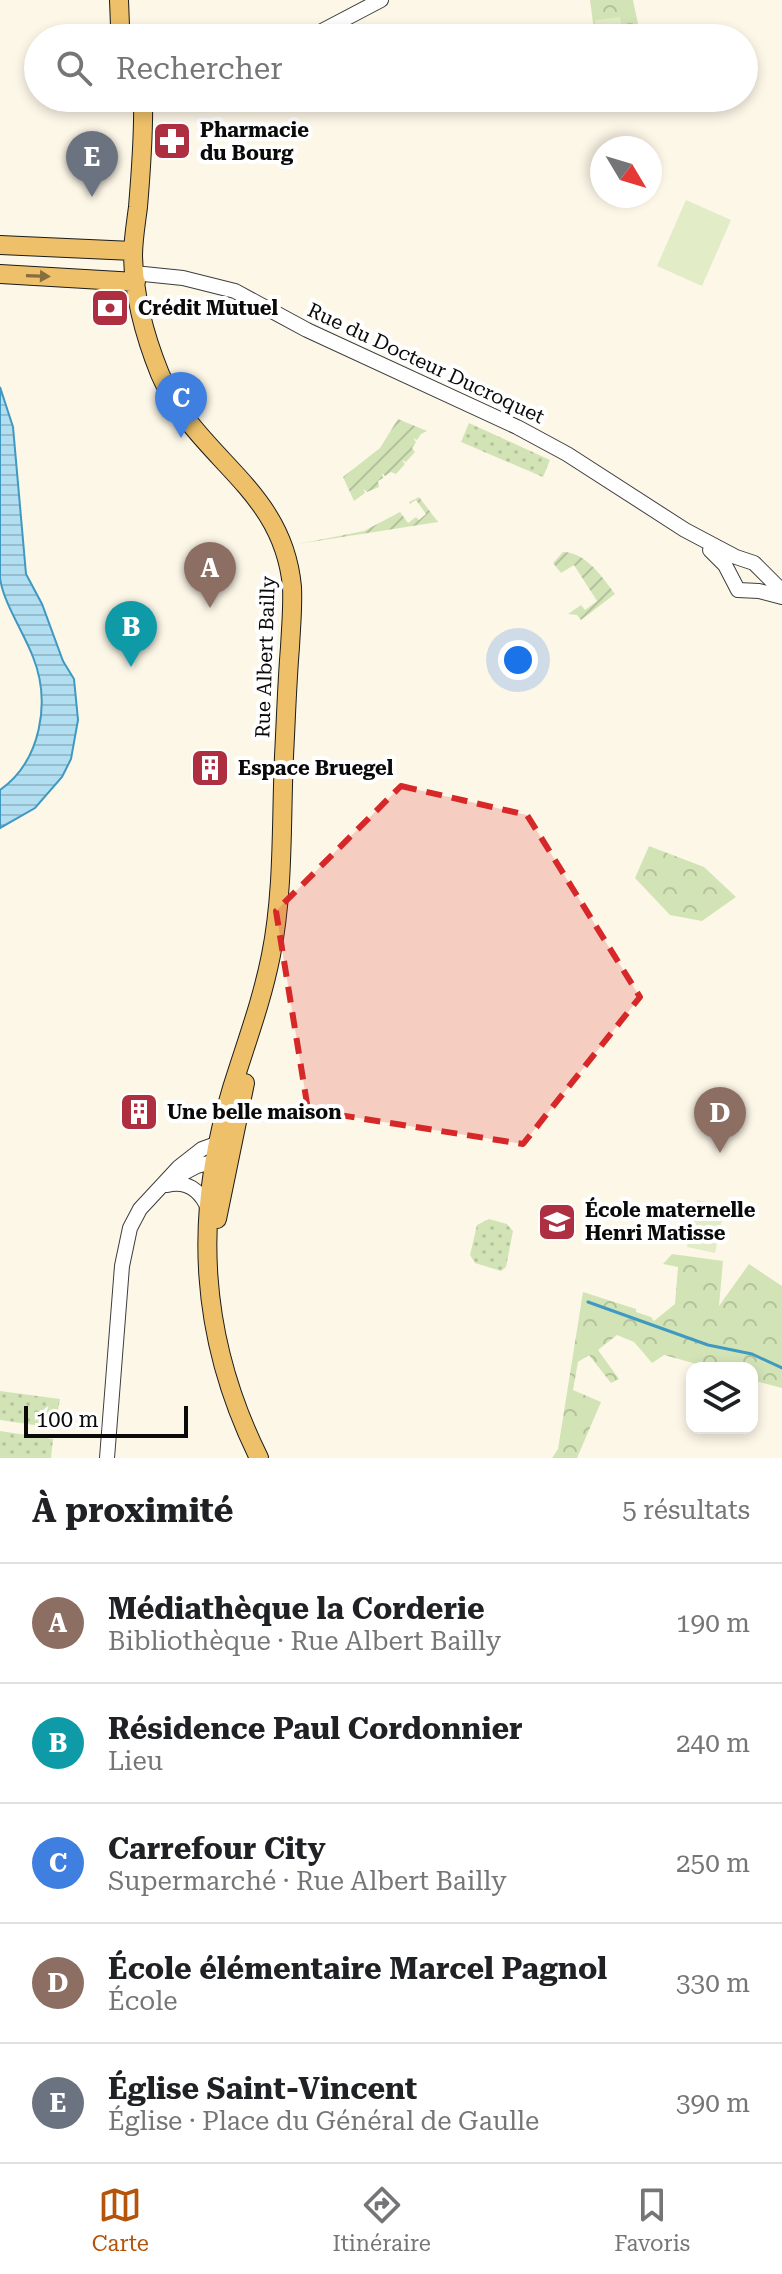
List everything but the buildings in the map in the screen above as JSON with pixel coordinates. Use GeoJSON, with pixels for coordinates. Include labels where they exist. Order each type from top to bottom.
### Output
{"type":"FeatureCollection","features":[{"type":"Feature","properties":{"kind":"main road"},"geometry":{"type":"LineString","coordinates":[[119,0],[120,24]]}},
{"type":"Feature","properties":{"kind":"main road","name":"Rue Albert Bailly"},"geometry":{"type":"LineString","coordinates":[[143,112],[144,139],[133,251],[148,340],[174,402],[195,431],[268,511],[284,542],[290,566],[293,606],[272,951],[253,1029],[232,1087],[215,1243],[217,1333]]}},
{"type":"Feature","properties":{"kind":"main road"},"geometry":{"type":"LineString","coordinates":[[0,245],[133,251]]}},
{"type":"Feature","properties":{"kind":"main road"},"geometry":{"type":"LineString","coordinates":[[0,274],[135,277]]}},
{"type":"Feature","properties":{"kind":"main road","name":"Rue Albert Bailly"},"geometry":{"type":"LineString","coordinates":[[224,1151],[208,1208],[208,1282],[234,1400],[259,1458]]}},
{"type":"Feature","properties":{"kind":"street"},"geometry":{"type":"LineString","coordinates":[[335,24],[378,2]]}},
{"type":"Feature","properties":{"kind":"street","name":"Rue du Docteur Ducroquet"},"geometry":{"type":"LineString","coordinates":[[135,277],[183,278],[235,291],[307,330],[541,439],[685,530],[746,561]]}},
{"type":"Feature","properties":{"kind":"street","name":"Rue du Docteur Ducroquet"},"geometry":{"type":"LineString","coordinates":[[685,530],[721,561],[731,578]]}},
{"type":"Feature","properties":{"kind":"street"},"geometry":{"type":"LineString","coordinates":[[782,591],[756,564],[746,561],[734,567],[731,578],[738,590],[754,590],[782,597]]}},
{"type":"Feature","properties":{"kind":"street"},"geometry":{"type":"LineString","coordinates":[[754,590],[762,581],[761,570]]}},
{"type":"Feature","properties":{"kind":"street"},"geometry":{"type":"LineString","coordinates":[[107,1458],[123,1254],[135,1217],[189,1158],[202,1149],[224,1151]]}},
{"type":"Feature","properties":{"kind":"street"},"geometry":{"type":"LineString","coordinates":[[160,1190],[181,1183],[203,1197],[208,1208]]}},
{"type":"Feature","properties":{"kind":"highlighted area"},"geometry":{"type":"Polygon","coordinates":[[[401,786],[527,815],[640,997],[523,1144],[308,1110],[276,911],[401,786]]]}},
{"type":"Feature","properties":{"kind":"green space"},"geometry":{"type":"Polygon","coordinates":[[[590,0],[633,0],[638,24],[593,24],[590,0]]]}},
{"type":"Feature","properties":{"kind":"green space"},"geometry":{"type":"Polygon","coordinates":[[[620,17],[621,24],[595,24],[595,20],[620,17]]]}},
{"type":"Feature","properties":{"kind":"green space"},"geometry":{"type":"Polygon","coordinates":[[[686,200],[731,220],[702,286],[657,266],[686,200]]]}},
{"type":"Feature","properties":{"kind":"green space"},"geometry":{"type":"Polygon","coordinates":[[[398,419],[427,431],[417,440],[413,438],[416,442],[412,448],[415,452],[406,462],[402,460],[405,464],[396,474],[391,472],[385,476],[382,473],[379,487],[367,492],[363,489],[365,493],[354,501],[343,477],[380,448],[398,419]]]}},
{"type":"Feature","properties":{"kind":"green space"},"geometry":{"type":"Polygon","coordinates":[[[469,423],[550,460],[543,477],[461,442],[469,423]]]}},
{"type":"Feature","properties":{"kind":"green space"},"geometry":{"type":"Polygon","coordinates":[[[419,497],[438,522],[298,544],[364,531],[400,512],[408,523],[416,517],[419,520],[426,514],[416,500],[409,502],[419,497]]]}},
{"type":"Feature","properties":{"kind":"green space"},"geometry":{"type":"Polygon","coordinates":[[[563,552],[586,561],[615,594],[581,620],[577,615],[568,614],[581,605],[585,610],[597,601],[574,565],[561,573],[553,563],[563,552]]]}},
{"type":"Feature","properties":{"kind":"green space"},"geometry":{"type":"Polygon","coordinates":[[[649,846],[704,867],[736,897],[702,921],[670,915],[635,878],[649,846]]]}},
{"type":"Feature","properties":{"kind":"green space"},"geometry":{"type":"Polygon","coordinates":[[[697,1200],[725,1206],[715,1253],[687,1247],[697,1200]]]}},
{"type":"Feature","properties":{"kind":"green space"},"geometry":{"type":"Polygon","coordinates":[[[489,1219],[507,1224],[513,1231],[506,1267],[501,1271],[475,1263],[470,1255],[477,1225],[489,1219]]]}},
{"type":"Feature","properties":{"kind":"green space"},"geometry":{"type":"Polygon","coordinates":[[[672,1254],[723,1261],[719,1306],[749,1264],[782,1286],[782,1388],[758,1382],[758,1362],[689,1362],[664,1355],[652,1363],[634,1342],[617,1335],[598,1350],[619,1379],[611,1383],[589,1355],[578,1362],[573,1390],[601,1402],[577,1458],[552,1458],[558,1449],[583,1292],[636,1309],[636,1312],[654,1321],[675,1304],[678,1267],[663,1264],[672,1254]]]}},
{"type":"Feature","properties":{"kind":"green space"},"geometry":{"type":"Polygon","coordinates":[[[0,1391],[60,1399],[55,1428],[0,1420],[0,1391]]]}},
{"type":"Feature","properties":{"kind":"green space"},"geometry":{"type":"Polygon","coordinates":[[[0,1431],[53,1439],[51,1458],[0,1458],[0,1431]]]}},
{"type":"Feature","properties":{"kind":"water"},"geometry":{"type":"Polygon","coordinates":[[[0,387],[13,427],[26,574],[42,604],[63,661],[74,679],[78,720],[71,759],[62,777],[35,808],[0,828],[0,790],[14,778],[33,747],[39,730],[41,693],[33,657],[5,597],[0,578],[0,387]]]}},
{"type":"Feature","properties":{"kind":"waterway"},"geometry":{"type":"LineString","coordinates":[[588,1302],[708,1345],[752,1354],[782,1368]]}},
{"type":"Feature","properties":{"kind":"place","name":"Pharmacie du Bourg"},"geometry":{"type":"Point","coordinates":[172,141]}},
{"type":"Feature","properties":{"kind":"place","name":"Église Saint-Vincent"},"geometry":{"type":"Point","coordinates":[92,197]}},
{"type":"Feature","properties":{"kind":"place","name":"Crédit Mutuel"},"geometry":{"type":"Point","coordinates":[110,308]}},
{"type":"Feature","properties":{"kind":"place","name":"Carrefour City"},"geometry":{"type":"Point","coordinates":[181,438]}},
{"type":"Feature","properties":{"kind":"place","name":"Médiathèque la Corderie"},"geometry":{"type":"Point","coordinates":[210,608]}},
{"type":"Feature","properties":{"kind":"place","name":"Résidence Paul Cordonnier"},"geometry":{"type":"Point","coordinates":[131,667]}},
{"type":"Feature","properties":{"kind":"place","name":"Espace Bruegel"},"geometry":{"type":"Point","coordinates":[210,768]}},
{"type":"Feature","properties":{"kind":"place","name":"Une belle maison"},"geometry":{"type":"Point","coordinates":[139,1112]}},
{"type":"Feature","properties":{"kind":"place","name":"École élémentaire Marcel Pagnol"},"geometry":{"type":"Point","coordinates":[720,1153]}},
{"type":"Feature","properties":{"kind":"place","name":"École maternelle Henri Matisse"},"geometry":{"type":"Point","coordinates":[557,1222]}}]}
